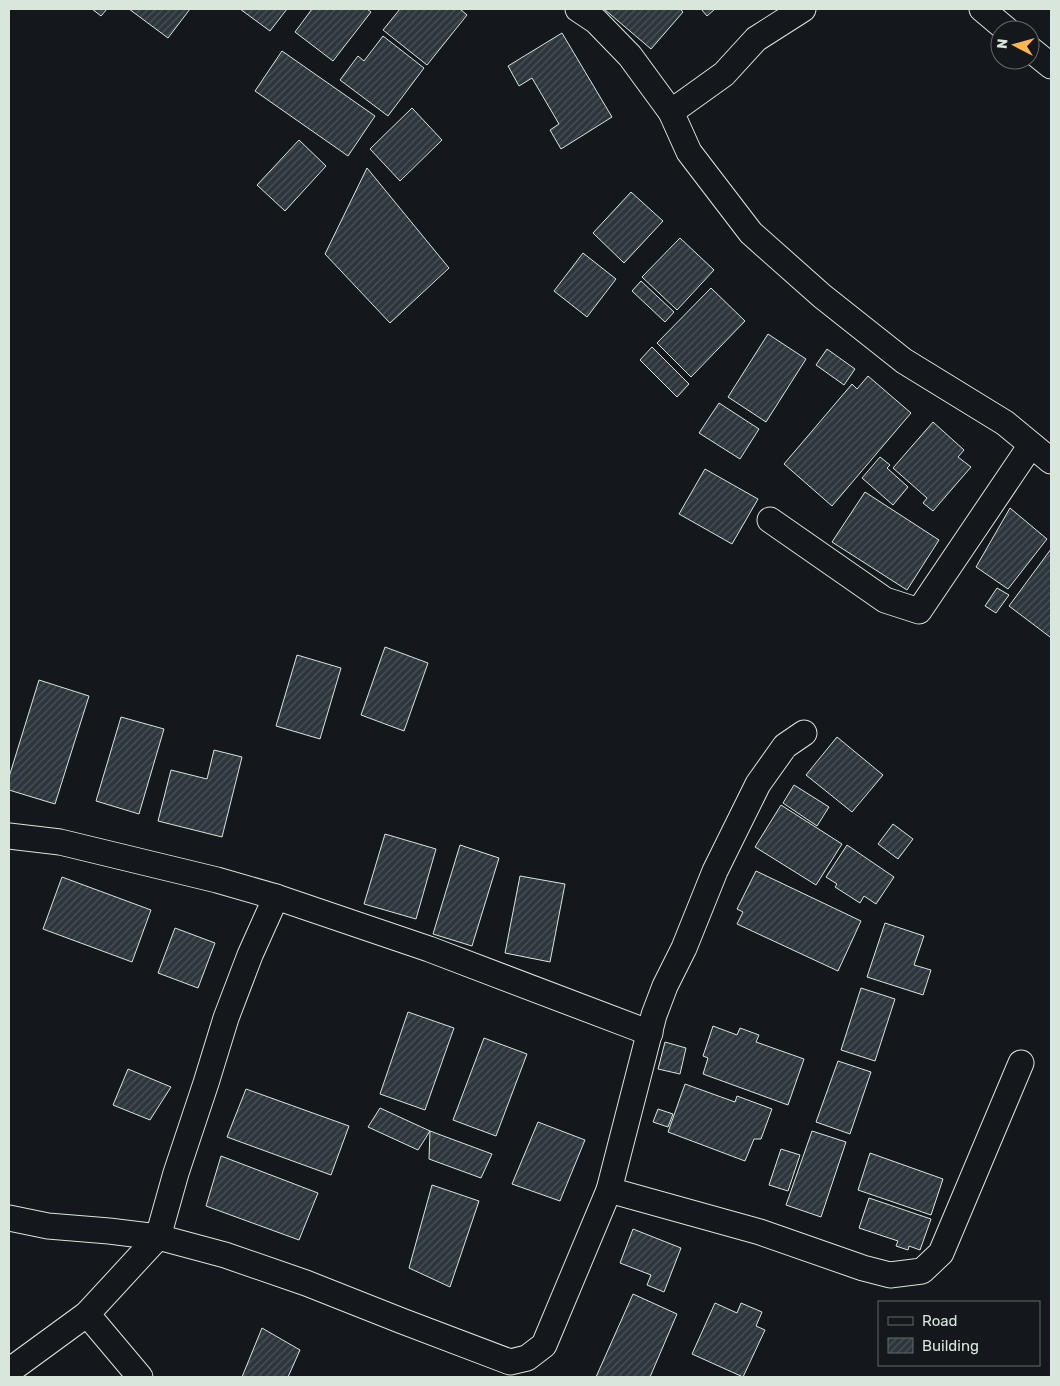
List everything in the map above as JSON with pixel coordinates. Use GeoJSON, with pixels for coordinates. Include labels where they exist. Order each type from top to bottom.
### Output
{"type":"FeatureCollection","features":[{"type":"Feature","properties":{"kind":"street"},"geometry":{"type":"LineString","coordinates":[[578,9],[596,21],[630,56],[671,112],[689,152],[751,233],[822,296],[904,361],[1005,423],[1051,462]]}},
{"type":"Feature","properties":{"kind":"street"},"geometry":{"type":"LineString","coordinates":[[671,112],[724,74],[756,39],[803,9]]}},
{"type":"Feature","properties":{"kind":"street"},"geometry":{"type":"LineString","coordinates":[[982,9],[995,20]]}},
{"type":"Feature","properties":{"kind":"street"},"geometry":{"type":"LineString","coordinates":[[1040,57],[1051,66]]}},
{"type":"Feature","properties":{"kind":"street"},"geometry":{"type":"LineString","coordinates":[[770,520],[885,600],[919,611],[1031,445]]}},
{"type":"Feature","properties":{"kind":"street"},"geometry":{"type":"LineString","coordinates":[[9,1218],[48,1226],[158,1237],[225,1255],[306,1283],[402,1321],[504,1369],[527,1358],[544,1345],[609,1190],[654,1015],[715,871],[758,784],[785,746],[804,734]]}},
{"type":"Feature","properties":{"kind":"street"},"geometry":{"type":"LineString","coordinates":[[9,836],[60,842],[276,896],[430,949],[650,1033]]}},
{"type":"Feature","properties":{"kind":"street"},"geometry":{"type":"LineString","coordinates":[[9,1372],[87,1314],[158,1237],[176,1173],[226,1018],[250,955],[276,896]]}},
{"type":"Feature","properties":{"kind":"street"},"geometry":{"type":"LineString","coordinates":[[609,1190],[760,1232],[863,1268],[890,1274],[922,1271],[941,1253],[1021,1063]]}},
{"type":"Feature","properties":{"kind":"street"},"geometry":{"type":"LineString","coordinates":[[87,1314],[140,1377]]}},
{"type":"Feature","properties":{"kind":"building"},"geometry":{"type":"Polygon","coordinates":[[[92,9],[107,9],[101,16],[92,9]]]}},
{"type":"Feature","properties":{"kind":"building"},"geometry":{"type":"Polygon","coordinates":[[[129,9],[190,9],[168,38],[129,9]]]}},
{"type":"Feature","properties":{"kind":"building"},"geometry":{"type":"Polygon","coordinates":[[[240,9],[287,9],[270,31],[240,9]]]}},
{"type":"Feature","properties":{"kind":"building"},"geometry":{"type":"Polygon","coordinates":[[[312,9],[367,9],[371,12],[333,61],[295,32],[312,9]]]}},
{"type":"Feature","properties":{"kind":"building"},"geometry":{"type":"Polygon","coordinates":[[[400,9],[460,9],[467,15],[427,65],[383,30],[400,9]]]}},
{"type":"Feature","properties":{"kind":"building"},"geometry":{"type":"Polygon","coordinates":[[[604,9],[680,9],[683,12],[651,49],[604,9]]]}},
{"type":"Feature","properties":{"kind":"building"},"geometry":{"type":"Polygon","coordinates":[[[701,9],[715,9],[707,16],[701,9]]]}},
{"type":"Feature","properties":{"kind":"building"},"geometry":{"type":"Polygon","coordinates":[[[562,33],[612,117],[561,149],[550,130],[559,124],[532,78],[519,86],[508,66],[562,33]]]}},
{"type":"Feature","properties":{"kind":"building"},"geometry":{"type":"Polygon","coordinates":[[[383,36],[424,68],[388,116],[340,80],[358,56],[364,61],[383,36]]]}},
{"type":"Feature","properties":{"kind":"building"},"geometry":{"type":"Polygon","coordinates":[[[282,51],[375,116],[348,156],[255,91],[282,51]]]}},
{"type":"Feature","properties":{"kind":"building"},"geometry":{"type":"Polygon","coordinates":[[[412,108],[442,140],[400,181],[370,149],[412,108]]]}},
{"type":"Feature","properties":{"kind":"building"},"geometry":{"type":"Polygon","coordinates":[[[299,140],[326,166],[285,211],[257,185],[299,140]]]}},
{"type":"Feature","properties":{"kind":"building"},"geometry":{"type":"Polygon","coordinates":[[[367,168],[449,268],[390,323],[325,254],[367,168]]]}},
{"type":"Feature","properties":{"kind":"building"},"geometry":{"type":"Polygon","coordinates":[[[631,192],[663,221],[624,263],[593,233],[631,192]]]}},
{"type":"Feature","properties":{"kind":"building"},"geometry":{"type":"Polygon","coordinates":[[[680,238],[714,270],[677,310],[642,277],[680,238]]]}},
{"type":"Feature","properties":{"kind":"building"},"geometry":{"type":"Polygon","coordinates":[[[583,253],[616,279],[587,317],[554,291],[583,253]]]}},
{"type":"Feature","properties":{"kind":"building"},"geometry":{"type":"Polygon","coordinates":[[[641,281],[674,312],[665,322],[632,291],[641,281]]]}},
{"type":"Feature","properties":{"kind":"building"},"geometry":{"type":"Polygon","coordinates":[[[711,288],[745,321],[691,377],[657,343],[711,288]]]}},
{"type":"Feature","properties":{"kind":"building"},"geometry":{"type":"Polygon","coordinates":[[[768,334],[806,359],[766,422],[728,397],[768,334]]]}},
{"type":"Feature","properties":{"kind":"building"},"geometry":{"type":"Polygon","coordinates":[[[652,347],[689,384],[677,397],[640,360],[652,347]]]}},
{"type":"Feature","properties":{"kind":"building"},"geometry":{"type":"Polygon","coordinates":[[[827,349],[855,369],[844,385],[816,365],[827,349]]]}},
{"type":"Feature","properties":{"kind":"building"},"geometry":{"type":"Polygon","coordinates":[[[868,376],[911,413],[832,506],[784,464],[852,384],[857,389],[868,376]]]}},
{"type":"Feature","properties":{"kind":"building"},"geometry":{"type":"Polygon","coordinates":[[[719,403],[759,429],[740,459],[699,433],[719,403]]]}},
{"type":"Feature","properties":{"kind":"building"},"geometry":{"type":"Polygon","coordinates":[[[933,422],[964,450],[958,457],[971,467],[933,511],[923,503],[927,498],[893,468],[933,422]]]}},
{"type":"Feature","properties":{"kind":"building"},"geometry":{"type":"Polygon","coordinates":[[[880,457],[890,465],[887,468],[908,487],[893,505],[862,478],[880,457]]]}},
{"type":"Feature","properties":{"kind":"building"},"geometry":{"type":"Polygon","coordinates":[[[705,469],[758,499],[732,544],[679,514],[705,469]]]}},
{"type":"Feature","properties":{"kind":"building"},"geometry":{"type":"Polygon","coordinates":[[[865,492],[939,540],[907,590],[832,542],[865,492]]]}},
{"type":"Feature","properties":{"kind":"building"},"geometry":{"type":"Polygon","coordinates":[[[1010,508],[1047,539],[1008,589],[976,567],[1010,508]]]}},
{"type":"Feature","properties":{"kind":"building"},"geometry":{"type":"Polygon","coordinates":[[[1051,549],[1051,635],[1050,637],[1009,606],[1051,549]]]}},
{"type":"Feature","properties":{"kind":"building"},"geometry":{"type":"Polygon","coordinates":[[[997,588],[1009,595],[996,613],[985,606],[997,588]]]}},
{"type":"Feature","properties":{"kind":"building"},"geometry":{"type":"Polygon","coordinates":[[[385,647],[428,663],[404,731],[361,715],[385,647]]]}},
{"type":"Feature","properties":{"kind":"building"},"geometry":{"type":"Polygon","coordinates":[[[297,655],[341,668],[320,739],[276,726],[297,655]]]}},
{"type":"Feature","properties":{"kind":"building"},"geometry":{"type":"Polygon","coordinates":[[[39,680],[89,696],[55,804],[9,790],[9,777],[39,680]]]}},
{"type":"Feature","properties":{"kind":"building"},"geometry":{"type":"Polygon","coordinates":[[[121,717],[164,729],[139,814],[96,801],[121,717]]]}},
{"type":"Feature","properties":{"kind":"building"},"geometry":{"type":"Polygon","coordinates":[[[837,737],[883,775],[852,812],[806,775],[837,737]]]}},
{"type":"Feature","properties":{"kind":"building"},"geometry":{"type":"Polygon","coordinates":[[[214,750],[242,757],[222,837],[158,821],[171,770],[207,779],[214,750]]]}},
{"type":"Feature","properties":{"kind":"building"},"geometry":{"type":"Polygon","coordinates":[[[794,785],[829,807],[817,826],[783,803],[794,785]]]}},
{"type":"Feature","properties":{"kind":"building"},"geometry":{"type":"Polygon","coordinates":[[[781,805],[842,844],[816,885],[755,847],[781,805]]]}},
{"type":"Feature","properties":{"kind":"building"},"geometry":{"type":"Polygon","coordinates":[[[893,824],[913,839],[898,859],[878,844],[893,824]]]}},
{"type":"Feature","properties":{"kind":"building"},"geometry":{"type":"Polygon","coordinates":[[[385,834],[436,849],[416,919],[364,904],[385,834]]]}},
{"type":"Feature","properties":{"kind":"building"},"geometry":{"type":"Polygon","coordinates":[[[460,845],[499,858],[472,946],[433,934],[460,845]]]}},
{"type":"Feature","properties":{"kind":"building"},"geometry":{"type":"Polygon","coordinates":[[[847,845],[894,877],[876,904],[864,896],[860,903],[835,887],[837,884],[826,877],[847,845]]]}},
{"type":"Feature","properties":{"kind":"building"},"geometry":{"type":"Polygon","coordinates":[[[756,871],[861,921],[838,971],[737,924],[743,912],[737,909],[756,871]]]}},
{"type":"Feature","properties":{"kind":"building"},"geometry":{"type":"Polygon","coordinates":[[[520,876],[565,884],[550,962],[505,953],[520,876]]]}},
{"type":"Feature","properties":{"kind":"building"},"geometry":{"type":"Polygon","coordinates":[[[62,877],[151,910],[132,962],[43,929],[62,877]]]}},
{"type":"Feature","properties":{"kind":"building"},"geometry":{"type":"Polygon","coordinates":[[[885,923],[924,936],[914,965],[931,970],[923,995],[867,977],[885,923]]]}},
{"type":"Feature","properties":{"kind":"building"},"geometry":{"type":"Polygon","coordinates":[[[175,928],[215,943],[198,988],[158,973],[175,928]]]}},
{"type":"Feature","properties":{"kind":"building"},"geometry":{"type":"Polygon","coordinates":[[[861,988],[895,999],[875,1061],[841,1050],[861,988]]]}},
{"type":"Feature","properties":{"kind":"building"},"geometry":{"type":"Polygon","coordinates":[[[408,1012],[454,1028],[425,1110],[380,1094],[408,1012]]]}},
{"type":"Feature","properties":{"kind":"building"},"geometry":{"type":"Polygon","coordinates":[[[713,1026],[737,1035],[740,1028],[759,1035],[756,1042],[804,1059],[788,1105],[703,1074],[708,1058],[703,1056],[713,1026]]]}},
{"type":"Feature","properties":{"kind":"building"},"geometry":{"type":"Polygon","coordinates":[[[484,1038],[527,1054],[496,1136],[453,1120],[484,1038]]]}},
{"type":"Feature","properties":{"kind":"building"},"geometry":{"type":"Polygon","coordinates":[[[665,1042],[686,1048],[680,1074],[658,1069],[665,1042]]]}},
{"type":"Feature","properties":{"kind":"building"},"geometry":{"type":"Polygon","coordinates":[[[838,1061],[871,1072],[850,1134],[816,1122],[838,1061]]]}},
{"type":"Feature","properties":{"kind":"building"},"geometry":{"type":"Polygon","coordinates":[[[128,1069],[171,1087],[150,1120],[113,1105],[128,1069]]]}},
{"type":"Feature","properties":{"kind":"building"},"geometry":{"type":"Polygon","coordinates":[[[685,1084],[735,1102],[737,1096],[772,1109],[761,1139],[754,1139],[745,1161],[668,1132],[685,1084]]]}},
{"type":"Feature","properties":{"kind":"building"},"geometry":{"type":"Polygon","coordinates":[[[246,1089],[349,1126],[331,1175],[227,1137],[246,1089]]]}},
{"type":"Feature","properties":{"kind":"building"},"geometry":{"type":"Polygon","coordinates":[[[380,1108],[430,1131],[418,1150],[368,1127],[380,1108]]]}},
{"type":"Feature","properties":{"kind":"building"},"geometry":{"type":"Polygon","coordinates":[[[658,1109],[673,1114],[668,1127],[653,1122],[658,1109]]]}},
{"type":"Feature","properties":{"kind":"building"},"geometry":{"type":"Polygon","coordinates":[[[538,1122],[585,1140],[560,1201],[512,1184],[538,1122]]]}},
{"type":"Feature","properties":{"kind":"building"},"geometry":{"type":"Polygon","coordinates":[[[430,1131],[492,1154],[481,1178],[429,1159],[430,1131]]]}},
{"type":"Feature","properties":{"kind":"building"},"geometry":{"type":"Polygon","coordinates":[[[812,1131],[846,1142],[821,1217],[786,1205],[812,1131]]]}},
{"type":"Feature","properties":{"kind":"building"},"geometry":{"type":"Polygon","coordinates":[[[781,1149],[800,1155],[788,1191],[769,1185],[781,1149]]]}},
{"type":"Feature","properties":{"kind":"building"},"geometry":{"type":"Polygon","coordinates":[[[870,1153],[943,1179],[931,1215],[858,1190],[870,1153]]]}},
{"type":"Feature","properties":{"kind":"building"},"geometry":{"type":"Polygon","coordinates":[[[221,1156],[318,1193],[299,1240],[206,1206],[221,1156]]]}},
{"type":"Feature","properties":{"kind":"building"},"geometry":{"type":"Polygon","coordinates":[[[432,1185],[479,1201],[450,1287],[409,1268],[432,1185]]]}},
{"type":"Feature","properties":{"kind":"building"},"geometry":{"type":"Polygon","coordinates":[[[869,1198],[931,1219],[920,1250],[909,1246],[908,1250],[896,1246],[898,1241],[859,1228],[869,1198]]]}},
{"type":"Feature","properties":{"kind":"building"},"geometry":{"type":"Polygon","coordinates":[[[633,1229],[681,1248],[664,1292],[647,1285],[651,1275],[620,1263],[633,1229]]]}},
{"type":"Feature","properties":{"kind":"building"},"geometry":{"type":"Polygon","coordinates":[[[633,1294],[677,1314],[650,1377],[596,1377],[633,1294]]]}},
{"type":"Feature","properties":{"kind":"building"},"geometry":{"type":"Polygon","coordinates":[[[715,1303],[737,1313],[741,1303],[762,1312],[756,1326],[765,1330],[743,1377],[692,1354],[715,1303]]]}},
{"type":"Feature","properties":{"kind":"building"},"geometry":{"type":"Polygon","coordinates":[[[262,1328],[300,1350],[288,1377],[242,1377],[262,1328]]]}}]}
